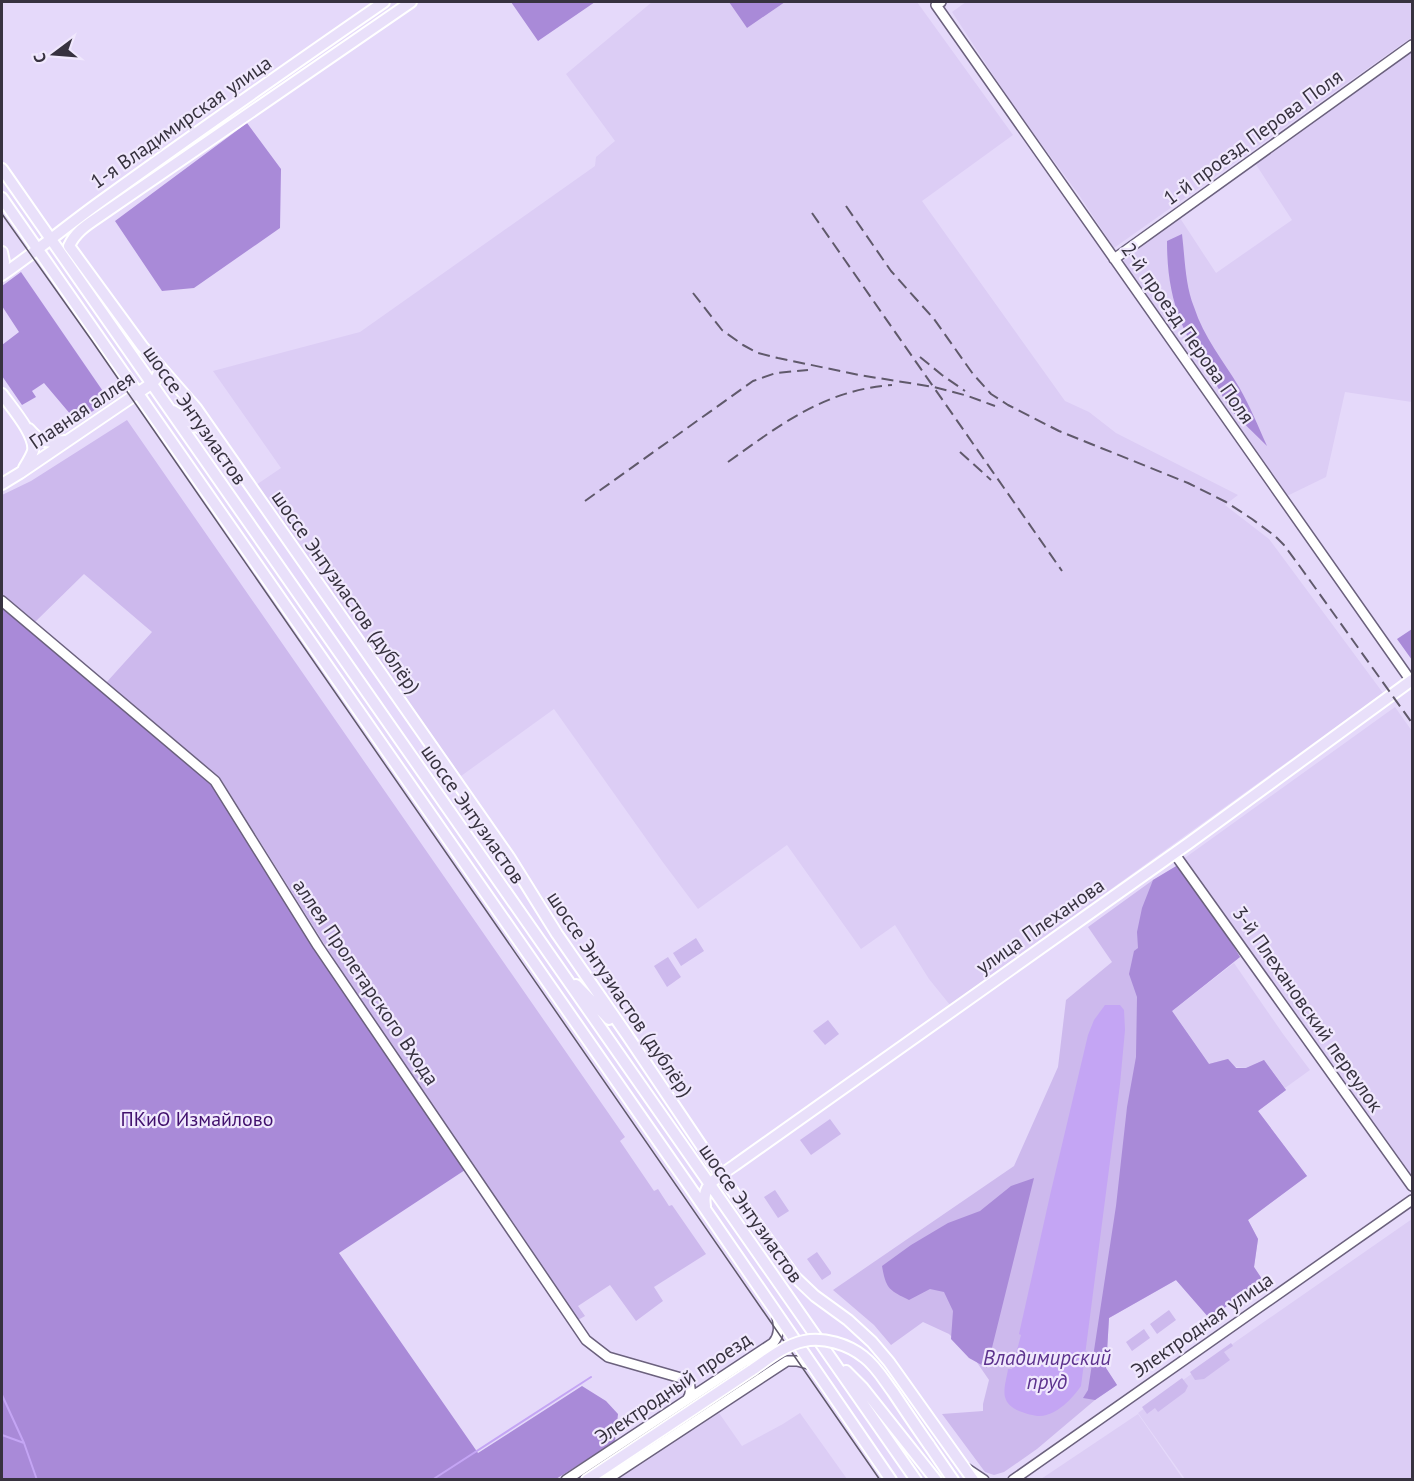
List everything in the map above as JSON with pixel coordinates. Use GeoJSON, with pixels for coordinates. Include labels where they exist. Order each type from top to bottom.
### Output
{"type":"FeatureCollection","features":[{"type":"Feature","properties":{"kind":"main road","name":"1-я Владимирская улица"},"geometry":{"type":"LineString","coordinates":[[2,273],[38,250],[235,105],[384,2]]}},
{"type":"Feature","properties":{"kind":"main road","name":"1-я Владимирская улица"},"geometry":{"type":"LineString","coordinates":[[69,246],[80,230],[411,2]]}},
{"type":"Feature","properties":{"kind":"main road","name":"шоссе Энтузиастов"},"geometry":{"type":"LineString","coordinates":[[2,169],[916,1479]]}},
{"type":"Feature","properties":{"kind":"main road","name":"шоссе Энтузиастов"},"geometry":{"type":"LineString","coordinates":[[2,198],[706,1209],[891,1479]]}},
{"type":"Feature","properties":{"kind":"main road","name":"шоссе Энтузиастов (дублёр)"},"geometry":{"type":"LineString","coordinates":[[69,246],[142,346],[196,408],[224,447],[509,856],[557,934],[737,1198],[795,1277],[872,1342],[883,1355],[973,1479]]}},
{"type":"Feature","properties":{"kind":"main road"},"geometry":{"type":"LineString","coordinates":[[2,252],[4,262],[2,273]]}},
{"type":"Feature","properties":{"kind":"main road"},"geometry":{"type":"LineString","coordinates":[[151,384],[160,369]]}},
{"type":"Feature","properties":{"kind":"main road","name":"Главная аллея"},"geometry":{"type":"LineString","coordinates":[[2,484],[151,384]]}},
{"type":"Feature","properties":{"kind":"main road"},"geometry":{"type":"LineString","coordinates":[[2,394],[33,443],[32,454],[20,473]]}},
{"type":"Feature","properties":{"kind":"main road"},"geometry":{"type":"LineString","coordinates":[[167,407],[205,431],[224,447]]}},
{"type":"Feature","properties":{"kind":"main road"},"geometry":{"type":"LineString","coordinates":[[17,415],[34,435],[45,442],[69,440]]}},
{"type":"Feature","properties":{"kind":"main road","name":"улица Плеханова"},"geometry":{"type":"LineString","coordinates":[[709,1184],[1412,680]]}},
{"type":"Feature","properties":{"kind":"main road"},"geometry":{"type":"LineString","coordinates":[[561,972],[627,1035]]}},
{"type":"Feature","properties":{"kind":"main road"},"geometry":{"type":"LineString","coordinates":[[706,1209],[704,1196],[709,1184],[710,1159],[735,1165],[733,1181],[737,1198]]}},
{"type":"Feature","properties":{"kind":"main road"},"geometry":{"type":"LineString","coordinates":[[586,1479],[774,1355],[789,1346],[816,1340],[842,1344],[865,1357],[880,1374],[954,1479]]}},
{"type":"Feature","properties":{"kind":"main road"},"geometry":{"type":"LineString","coordinates":[[822,1346],[863,1388],[936,1479]]}},
{"type":"Feature","properties":{"kind":"street","name":"2-й проезд Перова Поля"},"geometry":{"type":"LineString","coordinates":[[938,3],[1114,259],[1412,680]]}},
{"type":"Feature","properties":{"kind":"street","name":"1-й проезд Перова Поля"},"geometry":{"type":"LineString","coordinates":[[1114,259],[1413,45]]}},
{"type":"Feature","properties":{"kind":"street","name":"аллея Пролетарского Входа"},"geometry":{"type":"LineString","coordinates":[[2,601],[215,781],[318,946],[586,1340],[608,1357],[688,1380],[691,1391],[687,1400]]}},
{"type":"Feature","properties":{"kind":"street","name":"3-й Плехановский переулок"},"geometry":{"type":"LineString","coordinates":[[1173,853],[1413,1186]]}},
{"type":"Feature","properties":{"kind":"street","name":"Электродная улица"},"geometry":{"type":"LineString","coordinates":[[1013,1479],[1413,1200]]}},
{"type":"Feature","properties":{"kind":"street","name":"Электродный проезд"},"geometry":{"type":"LineString","coordinates":[[566,1479],[773,1342],[778,1334],[777,1314]]}},
{"type":"Feature","properties":{"kind":"street","name":"Электродный проезд"},"geometry":{"type":"LineString","coordinates":[[606,1479],[787,1361],[812,1365]]}},
{"type":"Feature","properties":{"kind":"street"},"geometry":{"type":"LineString","coordinates":[[586,1479],[584,1471],[587,1466]]}},
{"type":"Feature","properties":{"kind":"street"},"geometry":{"type":"LineString","coordinates":[[965,1467],[984,1479]]}},
{"type":"Feature","properties":{"kind":"shaded area"},"geometry":{"type":"Polygon","coordinates":[[[652,2],[729,2],[747,28],[785,2],[917,2],[1013,135],[922,201],[1065,401],[1089,412],[1116,433],[1238,495],[1225,505],[1269,539],[1383,693],[950,1005],[929,979],[895,925],[861,949],[787,845],[698,909],[554,709],[461,776],[256,485],[281,468],[213,371],[360,332],[595,166],[596,157],[615,141],[566,74],[652,2]]]}},
{"type":"Feature","properties":{"kind":"shaded area"},"geometry":{"type":"Polygon","coordinates":[[[966,2],[1412,2],[1412,37],[1114,248],[1079,195],[1014,107],[952,12],[966,2]]]}},
{"type":"Feature","properties":{"kind":"shaded area"},"geometry":{"type":"Polygon","coordinates":[[[1412,52],[1412,402],[1345,392],[1326,477],[1287,496],[1124,264],[1124,259],[1180,218],[1216,273],[1292,220],[1255,163],[1412,52]]]}},
{"type":"Feature","properties":{"kind":"shaded area"},"geometry":{"type":"Polygon","coordinates":[[[127,420],[625,1137],[620,1141],[654,1191],[658,1189],[669,1206],[672,1205],[706,1254],[654,1287],[663,1301],[636,1321],[610,1285],[578,1306],[585,1316],[578,1320],[374,1023],[220,778],[105,684],[152,632],[84,574],[34,623],[2,595],[2,495],[31,481],[127,420]]]}},
{"type":"Feature","properties":{"kind":"shaded area"},"geometry":{"type":"Polygon","coordinates":[[[1395,707],[1412,731],[1412,1179],[1182,860],[1395,707]]]}},
{"type":"Feature","properties":{"kind":"shaded area"},"geometry":{"type":"Polygon","coordinates":[[[1178,865],[1240,957],[1172,1011],[1209,1064],[1228,1059],[1236,1068],[1246,1068],[1264,1060],[1286,1090],[1258,1111],[1307,1176],[1248,1220],[1258,1239],[1254,1267],[1262,1279],[1210,1319],[1176,1280],[1109,1318],[1106,1368],[1117,1385],[1095,1400],[1037,1449],[1004,1472],[994,1475],[985,1472],[942,1414],[983,1411],[989,1380],[976,1361],[949,1334],[923,1322],[891,1345],[874,1325],[833,1290],[1014,1166],[1058,1067],[1066,1000],[1112,962],[1088,927],[1153,880],[1178,865]]]}},
{"type":"Feature","properties":{"kind":"shaded area"},"geometry":{"type":"Polygon","coordinates":[[[696,938],[704,951],[681,966],[673,953],[696,938]]]}},
{"type":"Feature","properties":{"kind":"shaded area"},"geometry":{"type":"Polygon","coordinates":[[[668,957],[681,977],[667,987],[654,966],[668,957]]]}},
{"type":"Feature","properties":{"kind":"shaded area"},"geometry":{"type":"Polygon","coordinates":[[[1234,963],[1310,1070],[1285,1088],[1264,1060],[1246,1068],[1209,1064],[1172,1011],[1234,963]]]}},
{"type":"Feature","properties":{"kind":"shaded area"},"geometry":{"type":"Polygon","coordinates":[[[828,1020],[839,1034],[825,1045],[813,1031],[828,1020]]]}},
{"type":"Feature","properties":{"kind":"shaded area"},"geometry":{"type":"Polygon","coordinates":[[[830,1119],[841,1134],[811,1155],[800,1140],[830,1119]]]}},
{"type":"Feature","properties":{"kind":"shaded area"},"geometry":{"type":"Polygon","coordinates":[[[775,1190],[789,1211],[778,1218],[764,1197],[775,1190]]]}},
{"type":"Feature","properties":{"kind":"shaded area"},"geometry":{"type":"Polygon","coordinates":[[[1412,1219],[1412,1479],[1185,1479],[1138,1413],[1412,1219]]]}},
{"type":"Feature","properties":{"kind":"shaded area"},"geometry":{"type":"Polygon","coordinates":[[[817,1252],[831,1272],[822,1280],[807,1259],[817,1252]]]}},
{"type":"Feature","properties":{"kind":"shaded area"},"geometry":{"type":"Polygon","coordinates":[[[1169,1310],[1176,1320],[1157,1334],[1150,1324],[1169,1310]]]}},
{"type":"Feature","properties":{"kind":"shaded area"},"geometry":{"type":"Polygon","coordinates":[[[1144,1329],[1150,1338],[1132,1351],[1126,1342],[1144,1329]]]}},
{"type":"Feature","properties":{"kind":"shaded area"},"geometry":{"type":"Polygon","coordinates":[[[1231,1343],[1233,1346],[1224,1352],[1230,1360],[1204,1379],[1195,1380],[1190,1372],[1231,1343]]]}},
{"type":"Feature","properties":{"kind":"shaded area"},"geometry":{"type":"Polygon","coordinates":[[[1182,1378],[1188,1386],[1185,1392],[1158,1412],[1155,1408],[1147,1414],[1142,1407],[1182,1378]]]}},
{"type":"Feature","properties":{"kind":"shaded area"},"geometry":{"type":"Polygon","coordinates":[[[719,1413],[742,1446],[800,1413],[847,1479],[619,1479],[719,1413]]]}},
{"type":"Feature","properties":{"kind":"shaded area"},"geometry":{"type":"Polygon","coordinates":[[[1138,1414],[1183,1479],[1041,1479],[1138,1414]]]}},
{"type":"Feature","properties":{"kind":"green space"},"geometry":{"type":"Polygon","coordinates":[[[511,2],[595,2],[538,41],[511,2]]]}},
{"type":"Feature","properties":{"kind":"green space"},"geometry":{"type":"Polygon","coordinates":[[[729,2],[785,2],[747,28],[729,2]]]}},
{"type":"Feature","properties":{"kind":"green space"},"geometry":{"type":"Polygon","coordinates":[[[247,123],[281,169],[280,228],[194,288],[162,291],[115,221],[247,123]]]}},
{"type":"Feature","properties":{"kind":"green space"},"geometry":{"type":"Polygon","coordinates":[[[1182,234],[1189,289],[1198,318],[1208,339],[1243,394],[1267,446],[1229,407],[1185,332],[1173,299],[1167,241],[1182,234]]]}},
{"type":"Feature","properties":{"kind":"green space"},"geometry":{"type":"Polygon","coordinates":[[[21,272],[109,400],[77,422],[44,383],[32,391],[36,397],[22,405],[2,376],[2,345],[19,332],[2,306],[2,286],[21,272]]]}},
{"type":"Feature","properties":{"kind":"green space","name":"ПКиО Измайлово"},"geometry":{"type":"Polygon","coordinates":[[[2,607],[213,783],[465,1170],[339,1253],[478,1453],[582,1386],[606,1401],[618,1414],[615,1442],[556,1479],[2,1479],[2,607]]]}},
{"type":"Feature","properties":{"kind":"green space"},"geometry":{"type":"Polygon","coordinates":[[[1412,629],[1412,660],[1397,639],[1412,629]]]}},
{"type":"Feature","properties":{"kind":"green space"},"geometry":{"type":"Polygon","coordinates":[[[1178,865],[1214,913],[1240,957],[1172,1011],[1209,1064],[1228,1059],[1236,1068],[1246,1068],[1264,1060],[1286,1090],[1258,1111],[1307,1176],[1248,1220],[1258,1239],[1254,1267],[1262,1279],[1210,1319],[1176,1280],[1109,1318],[1106,1368],[1117,1385],[1095,1400],[1083,1398],[1088,1390],[1136,1057],[1137,997],[1129,974],[1134,951],[1138,948],[1137,932],[1142,908],[1153,880],[1178,865]]]}},
{"type":"Feature","properties":{"kind":"green space"},"geometry":{"type":"Polygon","coordinates":[[[1034,1178],[987,1368],[969,1358],[951,1339],[953,1311],[944,1292],[930,1289],[909,1300],[890,1288],[885,1280],[882,1266],[948,1223],[980,1211],[1011,1186],[1034,1178]]]}},
{"type":"Feature","properties":{"kind":"water","name":"Владимирский пруд"},"geometry":{"type":"Polygon","coordinates":[[[1105,1005],[1120,1005],[1124,1010],[1125,1030],[1081,1386],[1069,1401],[1052,1413],[1033,1415],[1009,1405],[1005,1397],[1005,1383],[1008,1369],[1012,1369],[1021,1335],[1019,1334],[1088,1035],[1094,1020],[1105,1005]]]}},
{"type":"Feature","properties":{"kind":"waterway"},"geometry":{"type":"LineString","coordinates":[[432,1480],[591,1377]]}},
{"type":"Feature","properties":{"kind":"waterway"},"geometry":{"type":"LineString","coordinates":[[2,1395],[24,1443],[37,1480]]}},
{"type":"Feature","properties":{"kind":"waterway"},"geometry":{"type":"LineString","coordinates":[[2,1435],[24,1443]]}},
{"type":"Feature","properties":{"kind":"tram line"},"geometry":{"type":"LineString","coordinates":[[2,214],[880,1480]]}},
{"type":"Feature","properties":{"kind":"railway"},"geometry":{"type":"LineString","coordinates":[[846,206],[891,271],[934,319],[973,374],[991,394],[1059,431],[1188,483],[1226,502],[1275,536],[1301,568],[1412,723]]}},
{"type":"Feature","properties":{"kind":"railway"},"geometry":{"type":"LineString","coordinates":[[812,213],[1062,571]]}},
{"type":"Feature","properties":{"kind":"railway"},"geometry":{"type":"LineString","coordinates":[[693,293],[722,330],[758,353],[859,375],[934,387],[995,406]]}},
{"type":"Feature","properties":{"kind":"railway"},"geometry":{"type":"LineString","coordinates":[[920,357],[965,391]]}},
{"type":"Feature","properties":{"kind":"railway"},"geometry":{"type":"LineString","coordinates":[[585,501],[753,381],[776,373],[808,370]]}},
{"type":"Feature","properties":{"kind":"railway"},"geometry":{"type":"LineString","coordinates":[[728,462],[785,423],[824,402],[868,388],[892,385]]}},
{"type":"Feature","properties":{"kind":"railway"},"geometry":{"type":"LineString","coordinates":[[960,452],[991,480]]}}]}
